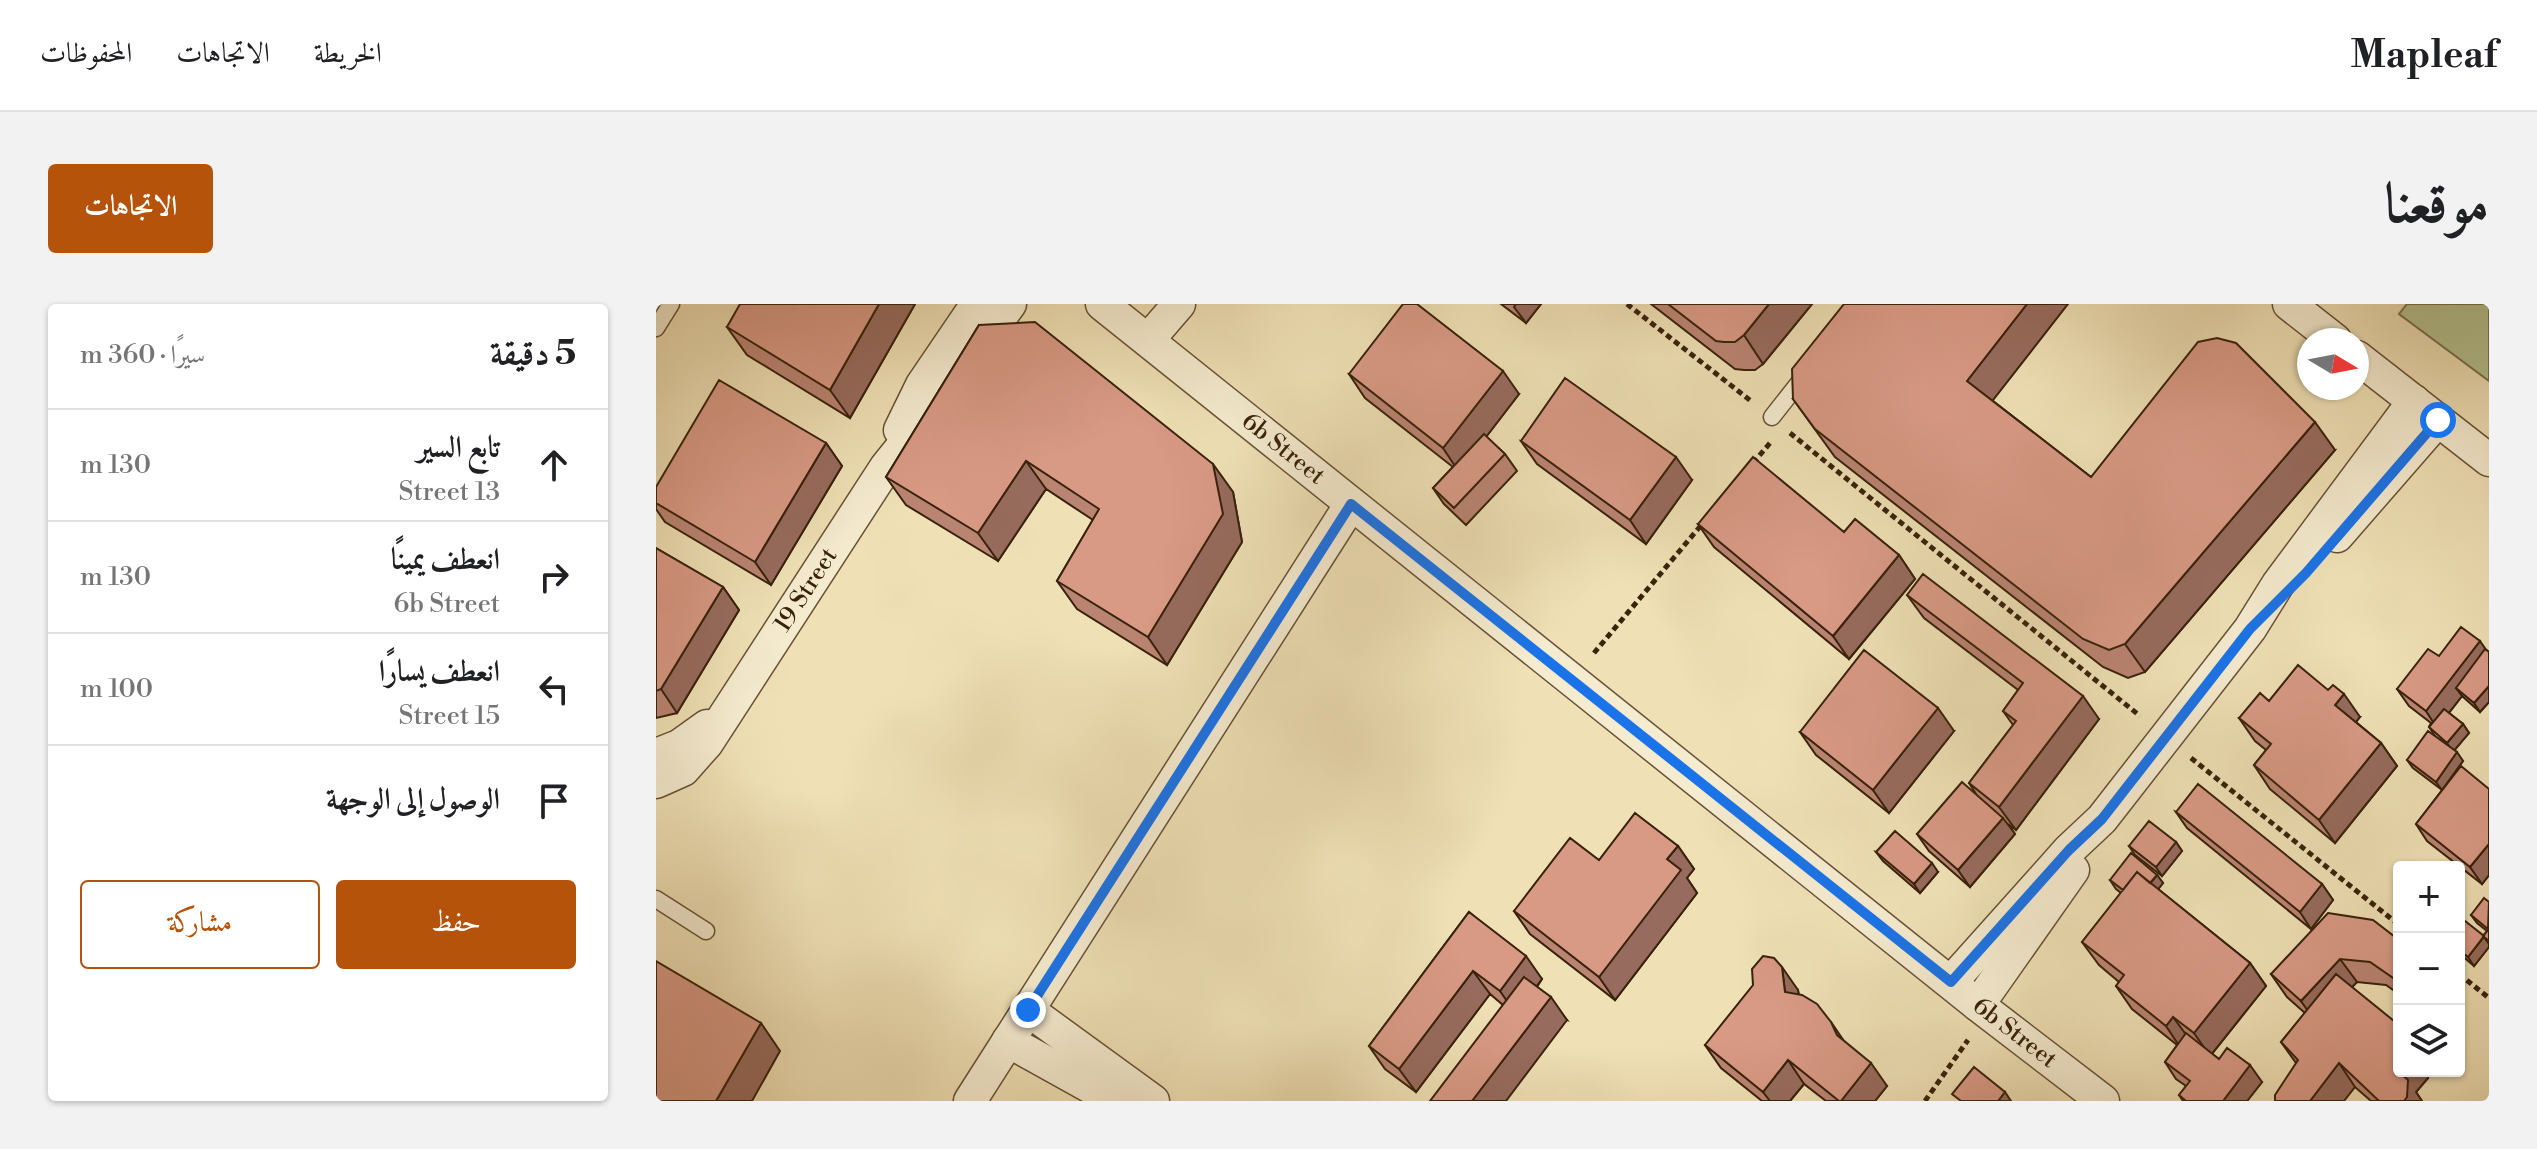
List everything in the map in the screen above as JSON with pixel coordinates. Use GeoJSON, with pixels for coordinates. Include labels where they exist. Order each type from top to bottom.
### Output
{"type":"FeatureCollection","features":[{"type":"Feature","properties":{"kind":"street","name":"19 Street"},"geometry":{"type":"LineString","coordinates":[[886,467],[922,385],[977,304]]}},
{"type":"Feature","properties":{"kind":"street","name":"19 Street"},"geometry":{"type":"LineString","coordinates":[[656,782],[683,770],[707,743],[886,467],[923,423],[1010,304]]}},
{"type":"Feature","properties":{"kind":"street","name":"6b Street"},"geometry":{"type":"LineString","coordinates":[[1102,304],[1983,1009],[2103,1101]]}},
{"type":"Feature","properties":{"kind":"street"},"geometry":{"type":"LineString","coordinates":[[1148,340],[1179,304]]}},
{"type":"Feature","properties":{"kind":"street"},"geometry":{"type":"LineString","coordinates":[[2289,304],[2320,328]]}},
{"type":"Feature","properties":{"kind":"street"},"geometry":{"type":"LineString","coordinates":[[2369,366],[2489,460]]}},
{"type":"Feature","properties":{"kind":"street"},"geometry":{"type":"LineString","coordinates":[[1983,1009],[2068,879],[2102,819],[2250,629],[2278,584],[2426,410]]}},
{"type":"Feature","properties":{"kind":"street"},"geometry":{"type":"LineString","coordinates":[[970,1101],[1351,504]]}},
{"type":"Feature","properties":{"kind":"street","name":"19 Street"},"geometry":{"type":"LineString","coordinates":[[656,755],[679,746],[726,712]]}},
{"type":"Feature","properties":{"kind":"street"},"geometry":{"type":"LineString","coordinates":[[1951,982],[2069,850],[2102,819]]}},
{"type":"Feature","properties":{"kind":"street"},"geometry":{"type":"LineString","coordinates":[[1028,1010],[1153,1101]]}},
{"type":"Feature","properties":{"kind":"street"},"geometry":{"type":"LineString","coordinates":[[1008,1041],[1116,1101]]}},
{"type":"Feature","properties":{"kind":"lane"},"geometry":{"type":"LineString","coordinates":[[656,328],[671,304]]}},
{"type":"Feature","properties":{"kind":"lane"},"geometry":{"type":"LineString","coordinates":[[1778,422],[1817,361]]}},
{"type":"Feature","properties":{"kind":"lane"},"geometry":{"type":"LineString","coordinates":[[656,899],[706,931]]}},
{"type":"Feature","properties":{"kind":"path"},"geometry":{"type":"LineString","coordinates":[[1627,304],[1778,422],[2393,920]]}},
{"type":"Feature","properties":{"kind":"path"},"geometry":{"type":"LineString","coordinates":[[1743,475],[1778,422]]}},
{"type":"Feature","properties":{"kind":"path"},"geometry":{"type":"LineString","coordinates":[[1572,679],[1713,511]]}},
{"type":"Feature","properties":{"kind":"path"},"geometry":{"type":"LineString","coordinates":[[2465,979],[2489,998]]}},
{"type":"Feature","properties":{"kind":"path"},"geometry":{"type":"LineString","coordinates":[[1925,1101],[1983,1009]]}},
{"type":"Feature","properties":{"kind":"green space"},"geometry":{"type":"Polygon","coordinates":[[[2407,304],[2489,304],[2489,381],[2399,314],[2407,304]]]}},
{"type":"Feature","properties":{"kind":"building"},"geometry":{"type":"Polygon","coordinates":[[[740,304],[879,304],[830,390],[727,327],[740,304]]]}},
{"type":"Feature","properties":{"kind":"building"},"geometry":{"type":"Polygon","coordinates":[[[1403,304],[1417,304],[1503,371],[1443,448],[1349,374],[1403,304]]]}},
{"type":"Feature","properties":{"kind":"building"},"geometry":{"type":"Polygon","coordinates":[[[1668,304],[1769,304],[1744,335],[1735,342],[1724,342],[1716,341],[1668,304]]]}},
{"type":"Feature","properties":{"kind":"building"},"geometry":{"type":"Polygon","coordinates":[[[1844,304],[2027,304],[1967,381],[2091,477],[2198,342],[2217,338],[2236,343],[2315,422],[2125,644],[2109,650],[2083,639],[1815,429],[1793,399],[1792,369],[1844,304]]]}},
{"type":"Feature","properties":{"kind":"building"},"geometry":{"type":"Polygon","coordinates":[[[1035,322],[1213,464],[1223,514],[1148,637],[1057,581],[1099,509],[1026,461],[978,533],[886,477],[979,325],[1035,322]]]}},
{"type":"Feature","properties":{"kind":"building"},"geometry":{"type":"Polygon","coordinates":[[[1565,378],[1676,457],[1630,520],[1521,441],[1565,378]]]}},
{"type":"Feature","properties":{"kind":"building"},"geometry":{"type":"Polygon","coordinates":[[[719,380],[826,443],[755,562],[656,503],[656,487],[719,380]]]}},
{"type":"Feature","properties":{"kind":"building"},"geometry":{"type":"Polygon","coordinates":[[[1484,434],[1505,454],[1454,508],[1433,488],[1484,434]]]}},
{"type":"Feature","properties":{"kind":"building"},"geometry":{"type":"Polygon","coordinates":[[[1753,457],[1844,532],[1855,519],[1899,555],[1833,636],[1698,524],[1753,457]]]}},
{"type":"Feature","properties":{"kind":"building"},"geometry":{"type":"Polygon","coordinates":[[[656,548],[723,587],[661,689],[656,691],[656,548]]]}},
{"type":"Feature","properties":{"kind":"building"},"geometry":{"type":"Polygon","coordinates":[[[1923,574],[2083,696],[1999,807],[1969,783],[2016,721],[2003,711],[2023,683],[1907,595],[1923,574]]]}},
{"type":"Feature","properties":{"kind":"building"},"geometry":{"type":"Polygon","coordinates":[[[2461,627],[2480,641],[2426,711],[2397,689],[2428,649],[2439,656],[2461,627]]]}},
{"type":"Feature","properties":{"kind":"building"},"geometry":{"type":"Polygon","coordinates":[[[2485,649],[2489,652],[2489,686],[2474,703],[2456,688],[2485,649]]]}},
{"type":"Feature","properties":{"kind":"building"},"geometry":{"type":"Polygon","coordinates":[[[1864,650],[1938,708],[1873,790],[1800,732],[1864,650]]]}},
{"type":"Feature","properties":{"kind":"building"},"geometry":{"type":"Polygon","coordinates":[[[2298,665],[2328,690],[2333,685],[2344,694],[2335,705],[2381,743],[2319,820],[2254,765],[2271,744],[2239,718],[2260,693],[2269,701],[2298,665]]]}},
{"type":"Feature","properties":{"kind":"building"},"geometry":{"type":"Polygon","coordinates":[[[2444,709],[2463,724],[2447,743],[2429,727],[2444,709]]]}},
{"type":"Feature","properties":{"kind":"building"},"geometry":{"type":"Polygon","coordinates":[[[2428,731],[2457,752],[2436,782],[2407,760],[2428,731]]]}},
{"type":"Feature","properties":{"kind":"building"},"geometry":{"type":"Polygon","coordinates":[[[2461,766],[2489,789],[2489,844],[2470,867],[2416,824],[2461,766]]]}},
{"type":"Feature","properties":{"kind":"building"},"geometry":{"type":"Polygon","coordinates":[[[1962,782],[2003,818],[1958,870],[1917,834],[1962,782]]]}},
{"type":"Feature","properties":{"kind":"building"},"geometry":{"type":"Polygon","coordinates":[[[2198,784],[2322,884],[2300,912],[2176,812],[2198,784]]]}},
{"type":"Feature","properties":{"kind":"building"},"geometry":{"type":"Polygon","coordinates":[[[1635,813],[1678,846],[1667,859],[1681,870],[1599,977],[1514,911],[1570,838],[1599,860],[1635,813]]]}},
{"type":"Feature","properties":{"kind":"building"},"geometry":{"type":"Polygon","coordinates":[[[2149,821],[2176,842],[2156,867],[2129,846],[2149,821]]]}},
{"type":"Feature","properties":{"kind":"building"},"geometry":{"type":"Polygon","coordinates":[[[1895,831],[1932,863],[1914,884],[1876,852],[1895,831]]]}},
{"type":"Feature","properties":{"kind":"building"},"geometry":{"type":"Polygon","coordinates":[[[2131,853],[2157,875],[2150,883],[2137,872],[2123,890],[2110,880],[2131,853]]]}},
{"type":"Feature","properties":{"kind":"building"},"geometry":{"type":"Polygon","coordinates":[[[2137,872],[2250,963],[2194,1033],[2173,1017],[2166,1026],[2116,986],[2124,975],[2082,942],[2137,872]]]}},
{"type":"Feature","properties":{"kind":"building"},"geometry":{"type":"Polygon","coordinates":[[[2484,898],[2489,902],[2488,929],[2471,915],[2484,898]]]}},
{"type":"Feature","properties":{"kind":"building"},"geometry":{"type":"Polygon","coordinates":[[[1469,912],[1526,956],[1500,991],[1473,971],[1399,1069],[1369,1046],[1469,912]]]}},
{"type":"Feature","properties":{"kind":"building"},"geometry":{"type":"Polygon","coordinates":[[[2328,913],[2373,920],[2393,935],[2393,978],[2370,962],[2340,959],[2301,1001],[2271,974],[2328,913]]]}},
{"type":"Feature","properties":{"kind":"building"},"geometry":{"type":"Polygon","coordinates":[[[2465,921],[2484,936],[2468,957],[2465,955],[2465,921]]]}},
{"type":"Feature","properties":{"kind":"building"},"geometry":{"type":"Polygon","coordinates":[[[1763,956],[1774,958],[1782,967],[1785,992],[1802,995],[1817,1004],[1837,1035],[1871,1063],[1841,1101],[1788,1060],[1763,1092],[1705,1045],[1753,985],[1752,969],[1763,956]]]}},
{"type":"Feature","properties":{"kind":"building"},"geometry":{"type":"Polygon","coordinates":[[[656,961],[761,1023],[716,1101],[656,1101],[656,961]]]}},
{"type":"Feature","properties":{"kind":"building"},"geometry":{"type":"Polygon","coordinates":[[[2336,974],[2393,1020],[2393,1077],[2408,1080],[2407,1097],[2404,1101],[2379,1101],[2339,1063],[2310,1101],[2275,1101],[2275,1095],[2298,1060],[2281,1042],[2336,974]]]}},
{"type":"Feature","properties":{"kind":"building"},"geometry":{"type":"Polygon","coordinates":[[[1524,977],[1551,997],[1472,1101],[1430,1101],[1524,977]]]}},
{"type":"Feature","properties":{"kind":"building"},"geometry":{"type":"Polygon","coordinates":[[[2186,1033],[2219,1059],[2227,1048],[2250,1065],[2223,1101],[2186,1101],[2179,1095],[2190,1081],[2165,1062],[2186,1033]]]}},
{"type":"Feature","properties":{"kind":"building"},"geometry":{"type":"Polygon","coordinates":[[[1974,1067],[2005,1092],[1998,1101],[1961,1101],[1952,1094],[1974,1067]]]}},
{"type":"Feature","properties":{"kind":"route"},"geometry":{"type":"LineString","coordinates":[[1028,1010],[1351,504],[1951,982],[2069,850],[2102,819],[2250,629],[2306,573],[2438,420]]}}]}
